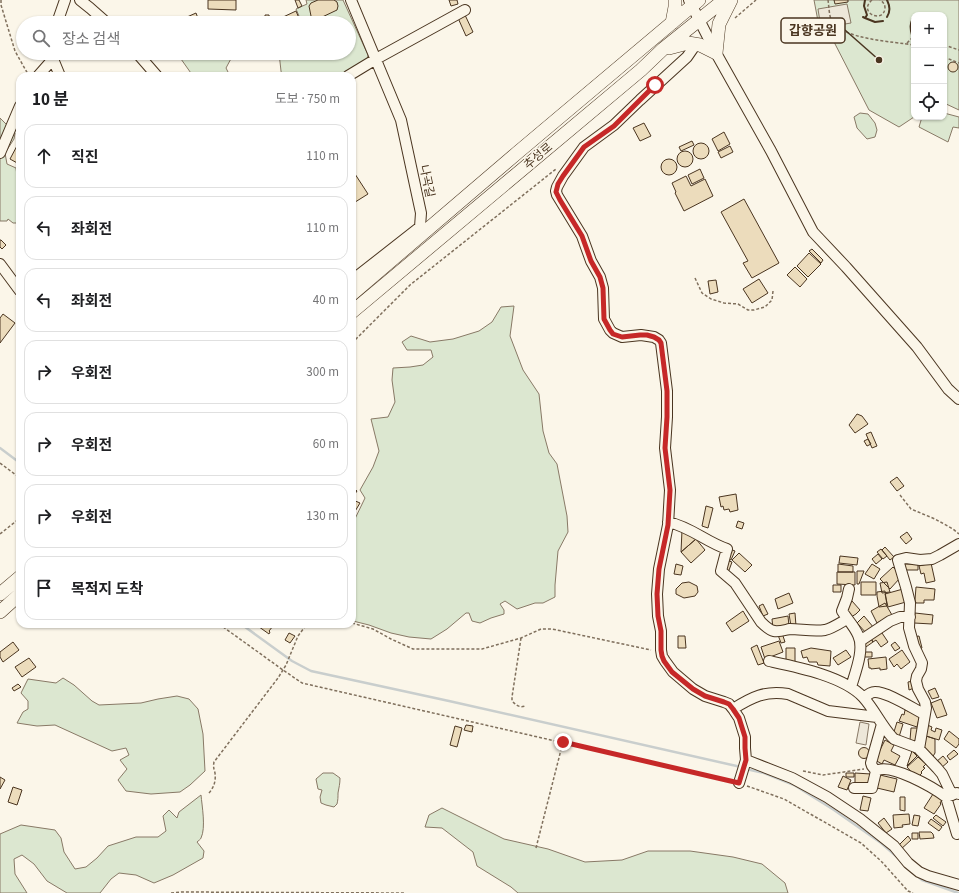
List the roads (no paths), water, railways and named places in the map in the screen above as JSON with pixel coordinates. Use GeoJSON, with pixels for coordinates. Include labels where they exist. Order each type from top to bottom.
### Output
{"type":"FeatureCollection","features":[{"type":"Feature","properties":{"kind":"main road"},"geometry":{"type":"LineString","coordinates":[[672,22],[675,0]]}},
{"type":"Feature","properties":{"kind":"main road","name":"추성로"},"geometry":{"type":"LineString","coordinates":[[356,309],[641,70],[663,49],[724,0]]}},
{"type":"Feature","properties":{"kind":"main road"},"geometry":{"type":"LineString","coordinates":[[663,49],[688,43],[700,45],[716,53],[719,24],[731,0]]}},
{"type":"Feature","properties":{"kind":"main road","name":"추성로"},"geometry":{"type":"LineString","coordinates":[[356,291],[672,22],[693,2]]}},
{"type":"Feature","properties":{"kind":"main road"},"geometry":{"type":"LineString","coordinates":[[0,594],[16,580]]}},
{"type":"Feature","properties":{"kind":"main road"},"geometry":{"type":"LineString","coordinates":[[0,612],[16,598]]}},
{"type":"Feature","properties":{"kind":"street"},"geometry":{"type":"LineString","coordinates":[[59,16],[65,0]]}},
{"type":"Feature","properties":{"kind":"street"},"geometry":{"type":"LineString","coordinates":[[80,0],[99,16]]}},
{"type":"Feature","properties":{"kind":"street","name":"나곡길"},"geometry":{"type":"LineString","coordinates":[[351,0],[401,120],[421,213],[420,227],[356,277]]}},
{"type":"Feature","properties":{"kind":"street"},"geometry":{"type":"LineString","coordinates":[[693,2],[716,53],[771,151],[813,232],[917,347],[948,389],[959,399]]}},
{"type":"Feature","properties":{"kind":"street"},"geometry":{"type":"LineString","coordinates":[[355,72],[465,10]]}},
{"type":"Feature","properties":{"kind":"street"},"geometry":{"type":"LineString","coordinates":[[696,44],[687,56],[614,126],[584,147],[558,184],[556,192],[582,236],[591,261],[600,277],[603,288],[604,319],[610,330],[613,334],[622,337],[647,335],[654,337],[661,343],[668,398],[665,448],[670,490],[667,534],[659,569],[657,594],[662,656],[672,672],[693,689],[705,696],[729,704],[739,718],[745,737],[746,760],[740,780]]}},
{"type":"Feature","properties":{"kind":"street"},"geometry":{"type":"LineString","coordinates":[[41,72],[50,60]]}},
{"type":"Feature","properties":{"kind":"street"},"geometry":{"type":"LineString","coordinates":[[54,60],[59,72]]}},
{"type":"Feature","properties":{"kind":"street"},"geometry":{"type":"LineString","coordinates":[[144,60],[154,72]]}},
{"type":"Feature","properties":{"kind":"street"},"geometry":{"type":"LineString","coordinates":[[0,152],[16,115]]}},
{"type":"Feature","properties":{"kind":"street"},"geometry":{"type":"LineString","coordinates":[[0,264],[16,286]]}},
{"type":"Feature","properties":{"kind":"street"},"geometry":{"type":"LineString","coordinates":[[668,522],[682,526],[726,549],[721,571],[735,583],[761,622],[772,630],[776,632],[789,629],[824,630],[847,619]]}},
{"type":"Feature","properties":{"kind":"street"},"geometry":{"type":"LineString","coordinates":[[919,749],[926,708],[916,681],[922,663],[914,646],[909,628],[910,602],[898,560],[906,558],[920,560],[932,559],[959,544]]}},
{"type":"Feature","properties":{"kind":"street"},"geometry":{"type":"LineString","coordinates":[[849,588],[842,611],[858,634],[860,641],[860,657],[851,687]]}},
{"type":"Feature","properties":{"kind":"street"},"geometry":{"type":"LineString","coordinates":[[860,641],[890,621],[900,617],[910,617]]}},
{"type":"Feature","properties":{"kind":"street"},"geometry":{"type":"LineString","coordinates":[[769,661],[832,678],[851,687],[864,698],[894,739],[918,748],[942,774],[952,796],[957,834]]}},
{"type":"Feature","properties":{"kind":"street"},"geometry":{"type":"LineString","coordinates":[[864,698],[874,692],[882,693],[924,714]]}},
{"type":"Feature","properties":{"kind":"street"},"geometry":{"type":"LineString","coordinates":[[733,709],[755,696],[781,693],[788,694],[828,711],[880,721]]}},
{"type":"Feature","properties":{"kind":"street"},"geometry":{"type":"LineString","coordinates":[[854,788],[872,788],[875,770],[871,763],[880,721]]}},
{"type":"Feature","properties":{"kind":"street"},"geometry":{"type":"LineString","coordinates":[[746,760],[792,778],[827,798],[860,819],[894,846],[908,863],[919,872],[959,886]]}},
{"type":"Feature","properties":{"kind":"street"},"geometry":{"type":"LineString","coordinates":[[875,770],[884,769],[904,774],[938,791],[952,796]]}},
{"type":"Feature","properties":{"kind":"waterway"},"geometry":{"type":"LineString","coordinates":[[0,448],[16,460]]}},
{"type":"Feature","properties":{"kind":"waterway"},"geometry":{"type":"LineString","coordinates":[[247,628],[292,661],[311,671],[741,767]]}},
{"type":"Feature","properties":{"kind":"waterway"},"geometry":{"type":"LineString","coordinates":[[746,769],[764,773],[794,785],[834,810],[881,843],[897,857]]}},
{"type":"Feature","properties":{"kind":"waterway"},"geometry":{"type":"LineString","coordinates":[[912,872],[922,880],[958,893]]}},
{"type":"Feature","properties":{"kind":"place","name":"갑향공원"},"geometry":{"type":"Point","coordinates":[879,60]}}]}
